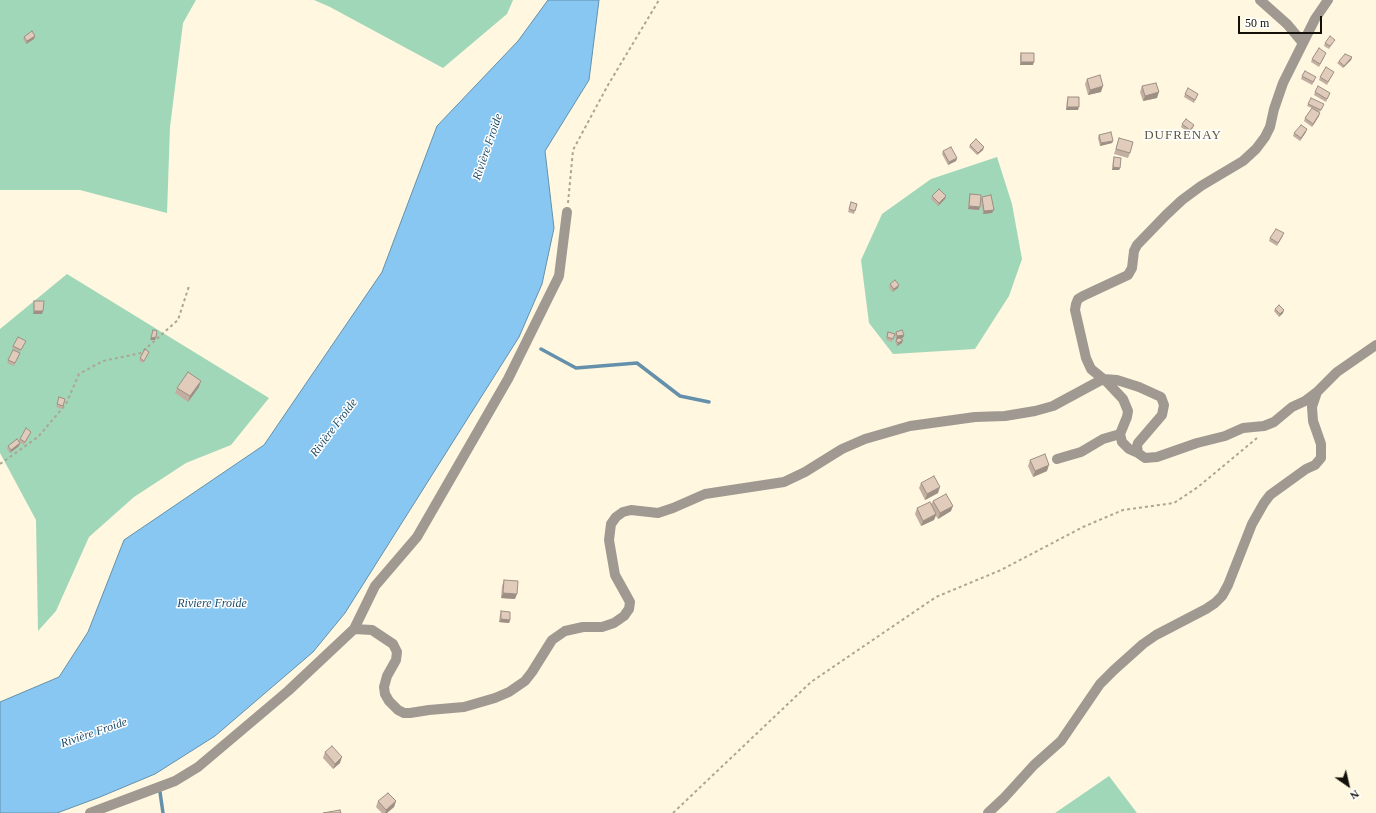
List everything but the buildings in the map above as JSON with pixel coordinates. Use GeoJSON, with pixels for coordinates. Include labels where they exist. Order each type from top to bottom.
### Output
{"type":"FeatureCollection","features":[{"type":"Feature","properties":{"kind":"street"},"geometry":{"type":"LineString","coordinates":[[1260,0],[1287,24],[1303,43]]}},
{"type":"Feature","properties":{"kind":"street"},"geometry":{"type":"LineString","coordinates":[[1328,0],[1315,19],[1283,83],[1274,109],[1270,127],[1256,150],[1242,161],[1201,186],[1182,200],[1137,246],[1134,251],[1132,268],[1128,275],[1078,299],[1075,310],[1086,358],[1091,369],[1120,394],[1127,406],[1127,417],[1120,434],[1122,442],[1145,458],[1157,457],[1197,443],[1225,436],[1243,428],[1264,426],[1274,422],[1292,407],[1305,401],[1317,392],[1337,372],[1376,345]]}},
{"type":"Feature","properties":{"kind":"street"},"geometry":{"type":"LineString","coordinates":[[90,813],[175,781],[198,766],[288,691],[354,629],[375,586],[417,537],[508,379],[559,276],[567,212]]}},
{"type":"Feature","properties":{"kind":"street"},"geometry":{"type":"LineString","coordinates":[[354,629],[372,630],[393,644],[397,652],[396,660],[387,676],[384,688],[388,701],[398,710],[404,713],[410,713],[464,707],[495,698],[509,692],[525,681],[552,640],[565,631],[583,627],[602,627],[614,623],[624,616],[629,609],[630,602],[615,575],[609,540],[611,524],[616,517],[623,512],[631,510],[658,513],[704,494],[784,482],[806,472],[842,449],[865,439],[910,426],[975,417],[1005,416],[1035,411],[1053,406],[1103,379],[1118,380],[1139,387],[1161,397],[1163,401],[1164,405],[1162,415],[1138,443],[1138,453]]}},
{"type":"Feature","properties":{"kind":"street"},"geometry":{"type":"LineString","coordinates":[[988,813],[1034,765],[1061,741],[1100,684],[1114,670],[1143,644],[1206,609],[1222,596],[1228,585],[1252,524],[1264,503],[1270,495],[1322,458],[1321,444],[1313,421],[1312,407],[1317,392]]}},
{"type":"Feature","properties":{"kind":"street"},"geometry":{"type":"LineString","coordinates":[[1057,459],[1081,452],[1103,439],[1120,434]]}},
{"type":"Feature","properties":{"kind":"path"},"geometry":{"type":"LineString","coordinates":[[567,212],[573,150],[608,85],[659,0]]}},
{"type":"Feature","properties":{"kind":"path"},"geometry":{"type":"LineString","coordinates":[[0,464],[38,437],[66,404],[79,374],[103,361],[141,353],[178,320],[189,286]]}},
{"type":"Feature","properties":{"kind":"path"},"geometry":{"type":"LineString","coordinates":[[673,813],[811,682],[936,597],[1000,570],[1083,527],[1124,510],[1174,503],[1198,487],[1259,436]]}},
{"type":"Feature","properties":{"kind":"green space"},"geometry":{"type":"Polygon","coordinates":[[[0,0],[196,0],[183,23],[170,127],[167,213],[80,190],[0,190],[0,0]]]}},
{"type":"Feature","properties":{"kind":"green space"},"geometry":{"type":"Polygon","coordinates":[[[314,0],[513,0],[507,14],[443,68],[330,7],[314,0]]]}},
{"type":"Feature","properties":{"kind":"green space"},"geometry":{"type":"Polygon","coordinates":[[[997,157],[1012,204],[1022,259],[1009,296],[975,349],[893,354],[869,323],[861,260],[882,214],[931,179],[997,157]]]}},
{"type":"Feature","properties":{"kind":"green space"},"geometry":{"type":"Polygon","coordinates":[[[67,274],[269,398],[231,445],[186,463],[134,497],[89,537],[56,611],[38,631],[36,520],[0,453],[0,329],[67,274]]]}},
{"type":"Feature","properties":{"kind":"green space"},"geometry":{"type":"Polygon","coordinates":[[[1109,776],[1137,813],[1055,813],[1109,776]]]}},
{"type":"Feature","properties":{"kind":"water","name":"Riviere Froide"},"geometry":{"type":"Polygon","coordinates":[[[548,0],[599,0],[589,80],[545,151],[554,228],[542,284],[519,337],[345,613],[313,652],[215,736],[155,774],[57,813],[0,813],[0,702],[59,677],[88,632],[124,540],[264,445],[382,272],[437,126],[518,41],[548,0]]]}},
{"type":"Feature","properties":{"kind":"waterway"},"geometry":{"type":"LineString","coordinates":[[541,349],[576,368],[637,363],[680,396],[709,402]]}},
{"type":"Feature","properties":{"kind":"waterway"},"geometry":{"type":"LineString","coordinates":[[160,792],[163,813]]}},
{"type":"Feature","properties":{"kind":"district","name":"DUFRENAY"},"geometry":{"type":"Point","coordinates":[1183,136]}},
{"type":"Feature","properties":{"kind":"water label","name":"Rivière Froide"},"geometry":{"type":"Point","coordinates":[488,147]}},
{"type":"Feature","properties":{"kind":"water label","name":"Rivière Froide"},"geometry":{"type":"Point","coordinates":[334,428]}},
{"type":"Feature","properties":{"kind":"water label","name":"Rivière Froide"},"geometry":{"type":"Point","coordinates":[94,733]}}]}
